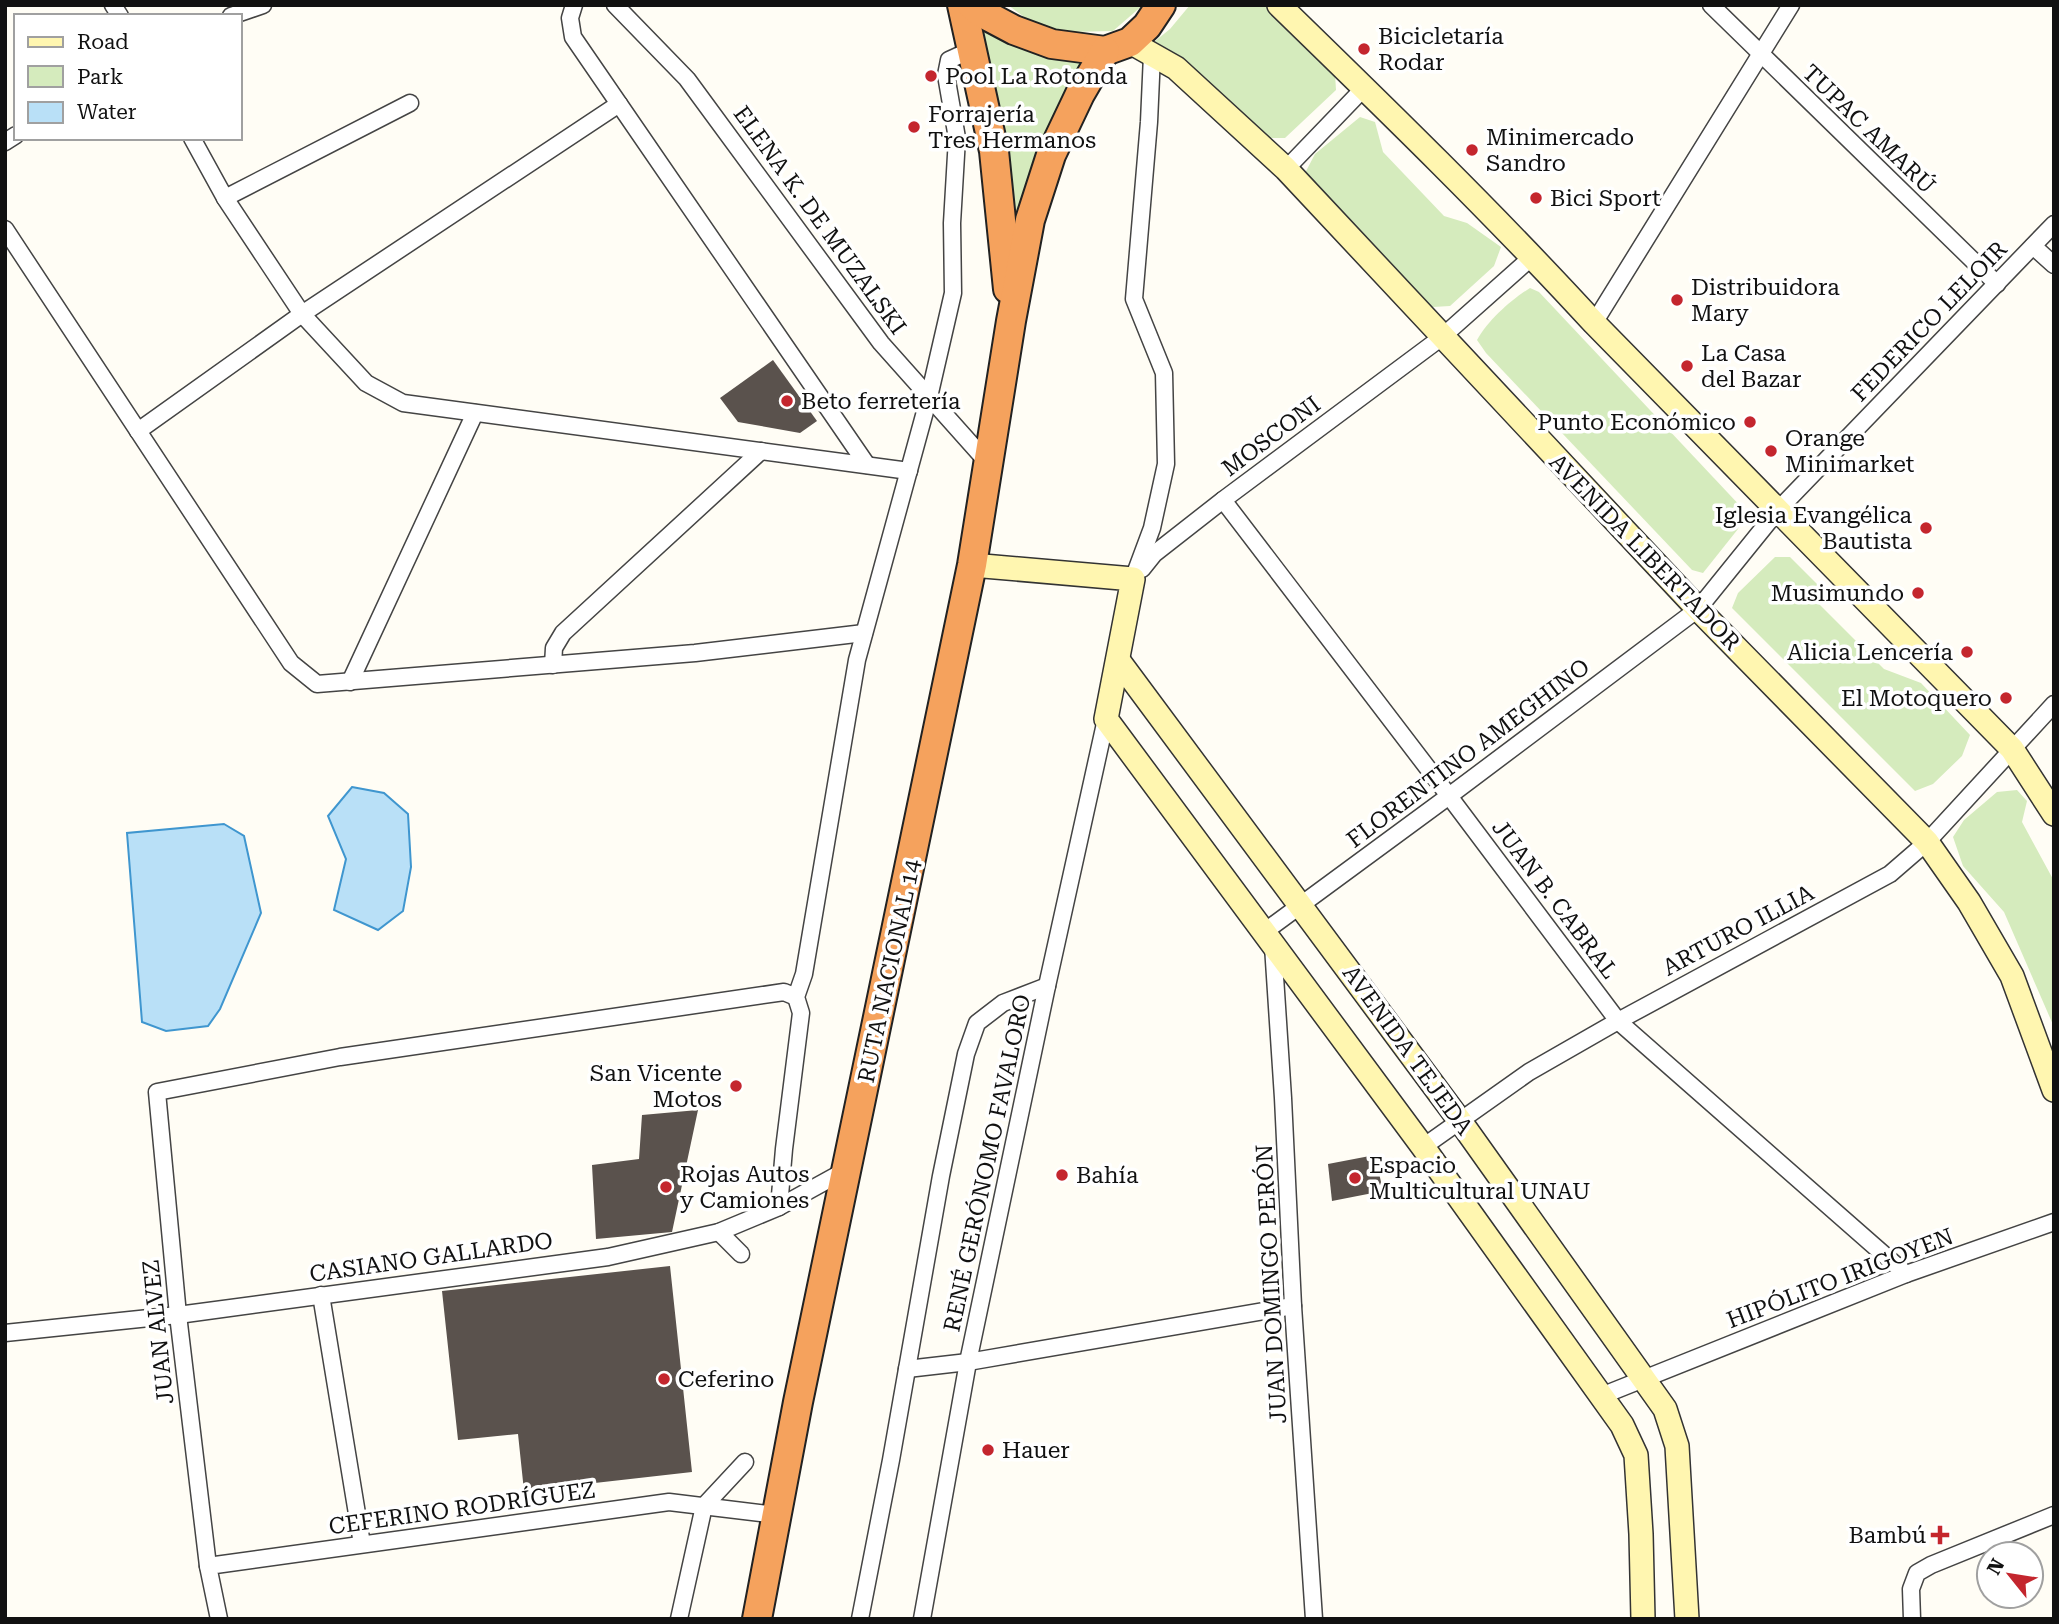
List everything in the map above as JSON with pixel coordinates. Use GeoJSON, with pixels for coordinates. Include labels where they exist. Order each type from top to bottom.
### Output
{"type":"FeatureCollection","features":[{"type":"Feature","properties":{"kind":"highway","name":"RUTA NACIONAL 14"},"geometry":{"type":"LineString","coordinates":[[962,5],[994,151],[1011,321]]}},
{"type":"Feature","properties":{"kind":"highway"},"geometry":{"type":"LineString","coordinates":[[972,5],[1014,30],[1052,44],[1129,49]]}},
{"type":"Feature","properties":{"kind":"highway","name":"RUTA NACIONAL 14"},"geometry":{"type":"LineString","coordinates":[[757,1619],[776,1515],[972,565],[1030,220],[1051,155],[1080,94],[1129,49],[1161,5]]}},
{"type":"Feature","properties":{"kind":"main road"},"geometry":{"type":"LineString","coordinates":[[1279,5],[1533,256],[1594,323],[2012,749],[2054,814]]}},
{"type":"Feature","properties":{"kind":"main road","name":"AVENIDA LIBERTADOR"},"geometry":{"type":"LineString","coordinates":[[1129,49],[1176,68],[1286,169],[1698,609],[1927,842],[1969,902],[2012,976],[2054,1090]]}},
{"type":"Feature","properties":{"kind":"main road"},"geometry":{"type":"LineString","coordinates":[[972,565],[1133,579],[1106,719]]}},
{"type":"Feature","properties":{"kind":"main road","name":"AVENIDA TEJEDA"},"geometry":{"type":"LineString","coordinates":[[1118,660],[1460,1121],[1665,1409],[1677,1446],[1687,1619]]}},
{"type":"Feature","properties":{"kind":"main road","name":"AVENIDA TEJEDA"},"geometry":{"type":"LineString","coordinates":[[1106,719],[1423,1147],[1622,1425],[1636,1455],[1643,1619]]}},
{"type":"Feature","properties":{"kind":"street"},"geometry":{"type":"LineString","coordinates":[[237,14],[263,5]]}},
{"type":"Feature","properties":{"kind":"street"},"geometry":{"type":"LineString","coordinates":[[575,5],[570,18],[573,37],[867,465]]}},
{"type":"Feature","properties":{"kind":"street","name":"ELENA K. DE MUZALSKI"},"geometry":{"type":"LineString","coordinates":[[615,5],[687,79],[881,344],[988,463]]}},
{"type":"Feature","properties":{"kind":"street","name":"TUPAC AMARÚ"},"geometry":{"type":"LineString","coordinates":[[1711,5],[1997,284]]}},
{"type":"Feature","properties":{"kind":"street"},"geometry":{"type":"LineString","coordinates":[[1594,323],[1791,5]]}},
{"type":"Feature","properties":{"kind":"street"},"geometry":{"type":"LineString","coordinates":[[1129,49],[1149,122],[1134,299],[1164,373],[1166,464],[1152,528],[1133,579]]}},
{"type":"Feature","properties":{"kind":"street"},"geometry":{"type":"LineString","coordinates":[[779,1207],[801,1013],[796,997],[804,974],[857,660],[929,397],[953,293],[952,223],[957,138],[946,75],[949,60],[971,50]]}},
{"type":"Feature","properties":{"kind":"street"},"geometry":{"type":"LineString","coordinates":[[1286,169],[1364,88]]}},
{"type":"Feature","properties":{"kind":"street"},"geometry":{"type":"LineString","coordinates":[[225,198],[410,103]]}},
{"type":"Feature","properties":{"kind":"street"},"geometry":{"type":"LineString","coordinates":[[138,431],[302,314],[619,104]]}},
{"type":"Feature","properties":{"kind":"street"},"geometry":{"type":"LineString","coordinates":[[193,140],[225,198],[302,314],[366,383],[403,403],[909,471]]}},
{"type":"Feature","properties":{"kind":"street","name":"FEDERICO LELOIR"},"geometry":{"type":"LineString","coordinates":[[1698,609],[1778,510],[2054,224]]}},
{"type":"Feature","properties":{"kind":"street"},"geometry":{"type":"LineString","coordinates":[[5,229],[291,663],[317,684],[695,653],[864,633]]}},
{"type":"Feature","properties":{"kind":"street"},"geometry":{"type":"LineString","coordinates":[[2033,246],[2054,265]]}},
{"type":"Feature","properties":{"kind":"street","name":"MOSCONI"},"geometry":{"type":"LineString","coordinates":[[1133,579],[1154,554],[1442,337],[1533,256]]}},
{"type":"Feature","properties":{"kind":"street"},"geometry":{"type":"LineString","coordinates":[[350,682],[475,412]]}},
{"type":"Feature","properties":{"kind":"street"},"geometry":{"type":"LineString","coordinates":[[553,665],[554,648],[563,633],[761,451]]}},
{"type":"Feature","properties":{"kind":"street","name":"JUAN B. CABRAL"},"geometry":{"type":"LineString","coordinates":[[1223,500],[1618,1021],[1906,1274]]}},
{"type":"Feature","properties":{"kind":"street","name":"FLORENTINO AMEGHINO"},"geometry":{"type":"LineString","coordinates":[[1269,939],[1300,904],[1698,609]]}},
{"type":"Feature","properties":{"kind":"street","name":"ARTURO ILLIA"},"geometry":{"type":"LineString","coordinates":[[1423,1147],[1529,1072],[1890,874],[1927,842],[2054,704]]}},
{"type":"Feature","properties":{"kind":"street","name":"RENÉ GERÓNOMO FAVALORO"},"geometry":{"type":"LineString","coordinates":[[922,1619],[968,1362],[1106,719]]}},
{"type":"Feature","properties":{"kind":"street","name":"JUAN DOMINGO PERÓN"},"geometry":{"type":"LineString","coordinates":[[1269,939],[1283,1098],[1293,1306],[1314,1619]]}},
{"type":"Feature","properties":{"kind":"street"},"geometry":{"type":"LineString","coordinates":[[860,1619],[966,1054],[977,1023],[1003,1003],[1047,986]]}},
{"type":"Feature","properties":{"kind":"street","name":"JUAN ALVEZ"},"geometry":{"type":"LineString","coordinates":[[208,1566],[178,1315],[157,1093],[354,1055],[784,992],[796,997]]}},
{"type":"Feature","properties":{"kind":"street","name":"CASIANO GALLARDO"},"geometry":{"type":"LineString","coordinates":[[5,1334],[178,1315],[608,1257],[719,1233],[779,1207],[848,1169]]}},
{"type":"Feature","properties":{"kind":"street","name":"HIPÓLITO IRIGOYEN"},"geometry":{"type":"LineString","coordinates":[[1601,1396],[1906,1274],[2054,1223]]}},
{"type":"Feature","properties":{"kind":"street"},"geometry":{"type":"LineString","coordinates":[[719,1233],[741,1254]]}},
{"type":"Feature","properties":{"kind":"street"},"geometry":{"type":"LineString","coordinates":[[321,1295],[362,1544]]}},
{"type":"Feature","properties":{"kind":"street"},"geometry":{"type":"LineString","coordinates":[[907,1369],[968,1362],[1293,1306]]}},
{"type":"Feature","properties":{"kind":"street"},"geometry":{"type":"LineString","coordinates":[[679,1619],[704,1506],[745,1462]]}},
{"type":"Feature","properties":{"kind":"street","name":"CEFERINO RODRÍGUEZ"},"geometry":{"type":"LineString","coordinates":[[208,1566],[669,1502],[776,1515]]}},
{"type":"Feature","properties":{"kind":"street"},"geometry":{"type":"LineString","coordinates":[[1912,1619],[1911,1589],[1917,1573],[1931,1564],[2054,1515]]}},
{"type":"Feature","properties":{"kind":"street"},"geometry":{"type":"LineString","coordinates":[[208,1566],[219,1619]]}},
{"type":"Feature","properties":{"kind":"green space"},"geometry":{"type":"Polygon","coordinates":[[[1008,5],[1143,5],[1113,31],[1069,32],[1035,25],[1008,5]]]}},
{"type":"Feature","properties":{"kind":"green space"},"geometry":{"type":"Polygon","coordinates":[[[1190,5],[1265,5],[1335,74],[1336,90],[1285,138],[1270,138],[1174,53],[1154,42],[1170,29],[1190,5]]]}},
{"type":"Feature","properties":{"kind":"green space"},"geometry":{"type":"Polygon","coordinates":[[[980,25],[1088,58],[1016,247],[995,80],[980,25]]]}},
{"type":"Feature","properties":{"kind":"green space"},"geometry":{"type":"Polygon","coordinates":[[[1360,117],[1375,122],[1383,152],[1444,216],[1467,223],[1501,247],[1494,266],[1450,306],[1433,307],[1420,298],[1304,175],[1315,154],[1360,117]]]}},
{"type":"Feature","properties":{"kind":"green space"},"geometry":{"type":"Polygon","coordinates":[[[1530,288],[1539,292],[1744,510],[1738,529],[1703,573],[1692,570],[1486,353],[1477,340],[1500,311],[1530,288]]]}},
{"type":"Feature","properties":{"kind":"green space"},"geometry":{"type":"Polygon","coordinates":[[[1775,557],[1790,557],[1819,586],[1817,602],[1884,669],[1921,683],[1970,735],[1962,756],[1933,784],[1915,791],[1732,608],[1738,593],[1775,557]]]}},
{"type":"Feature","properties":{"kind":"green space"},"geometry":{"type":"Polygon","coordinates":[[[2017,790],[2027,801],[2022,822],[2054,881],[2054,1027],[2004,912],[1963,866],[1953,837],[1964,820],[1997,792],[2017,790]]]}},
{"type":"Feature","properties":{"kind":"water"},"geometry":{"type":"Polygon","coordinates":[[[352,787],[384,793],[408,814],[411,867],[403,911],[378,930],[334,910],[346,859],[328,816],[352,787]]]}},
{"type":"Feature","properties":{"kind":"water"},"geometry":{"type":"Polygon","coordinates":[[[224,824],[244,836],[261,913],[220,1009],[208,1026],[166,1031],[142,1022],[127,833],[224,824]]]}},
{"type":"Feature","properties":{"kind":"building"},"geometry":{"type":"Polygon","coordinates":[[[773,360],[817,421],[800,433],[738,422],[720,398],[773,360]]]}},
{"type":"Feature","properties":{"kind":"building"},"geometry":{"type":"Polygon","coordinates":[[[698,1110],[672,1232],[596,1239],[592,1165],[639,1159],[642,1115],[698,1110]]]}},
{"type":"Feature","properties":{"kind":"building","name":"Espacio Multicultural UNAU"},"geometry":{"type":"Polygon","coordinates":[[[1375,1155],[1383,1191],[1332,1201],[1328,1164],[1375,1155]]]}},
{"type":"Feature","properties":{"kind":"building"},"geometry":{"type":"Polygon","coordinates":[[[670,1266],[692,1472],[524,1491],[518,1434],[458,1440],[442,1291],[670,1266]]]}},
{"type":"Feature","properties":{"kind":"place","name":"Bicicletaría Rodar"},"geometry":{"type":"Point","coordinates":[1364,49]}},
{"type":"Feature","properties":{"kind":"place","name":"Pool La Rotonda"},"geometry":{"type":"Point","coordinates":[931,76]}},
{"type":"Feature","properties":{"kind":"place","name":"Forrajería Tres Hermanos"},"geometry":{"type":"Point","coordinates":[914,127]}},
{"type":"Feature","properties":{"kind":"place","name":"Minimercado Sandro"},"geometry":{"type":"Point","coordinates":[1472,150]}},
{"type":"Feature","properties":{"kind":"place","name":"Bici Sport"},"geometry":{"type":"Point","coordinates":[1536,198]}},
{"type":"Feature","properties":{"kind":"place","name":"Distribuidora Mary"},"geometry":{"type":"Point","coordinates":[1677,300]}},
{"type":"Feature","properties":{"kind":"place","name":"La Casa del Bazar"},"geometry":{"type":"Point","coordinates":[1687,366]}},
{"type":"Feature","properties":{"kind":"place","name":"Beto ferretería"},"geometry":{"type":"Point","coordinates":[787,401]}},
{"type":"Feature","properties":{"kind":"place","name":"Punto Económico"},"geometry":{"type":"Point","coordinates":[1750,422]}},
{"type":"Feature","properties":{"kind":"place","name":"Orange Minimarket"},"geometry":{"type":"Point","coordinates":[1771,451]}},
{"type":"Feature","properties":{"kind":"place","name":"Iglesia Evangélica Bautista"},"geometry":{"type":"Point","coordinates":[1926,528]}},
{"type":"Feature","properties":{"kind":"place","name":"Musimundo"},"geometry":{"type":"Point","coordinates":[1918,593]}},
{"type":"Feature","properties":{"kind":"place","name":"Alicia Lencería"},"geometry":{"type":"Point","coordinates":[1967,652]}},
{"type":"Feature","properties":{"kind":"place","name":"El Motoquero"},"geometry":{"type":"Point","coordinates":[2006,698]}},
{"type":"Feature","properties":{"kind":"place","name":"San Vicente Motos"},"geometry":{"type":"Point","coordinates":[736,1086]}},
{"type":"Feature","properties":{"kind":"place","name":"Bahía"},"geometry":{"type":"Point","coordinates":[1062,1175]}},
{"type":"Feature","properties":{"kind":"place","name":"Espacio Multicultural UNAU"},"geometry":{"type":"Point","coordinates":[1355,1178]}},
{"type":"Feature","properties":{"kind":"place","name":"Rojas Autos y Camiones"},"geometry":{"type":"Point","coordinates":[666,1187]}},
{"type":"Feature","properties":{"kind":"place","name":"Ceferino"},"geometry":{"type":"Point","coordinates":[664,1379]}},
{"type":"Feature","properties":{"kind":"place","name":"Hauer"},"geometry":{"type":"Point","coordinates":[988,1450]}},
{"type":"Feature","properties":{"kind":"place","name":"Bambú"},"geometry":{"type":"Point","coordinates":[1940,1535]}}]}
